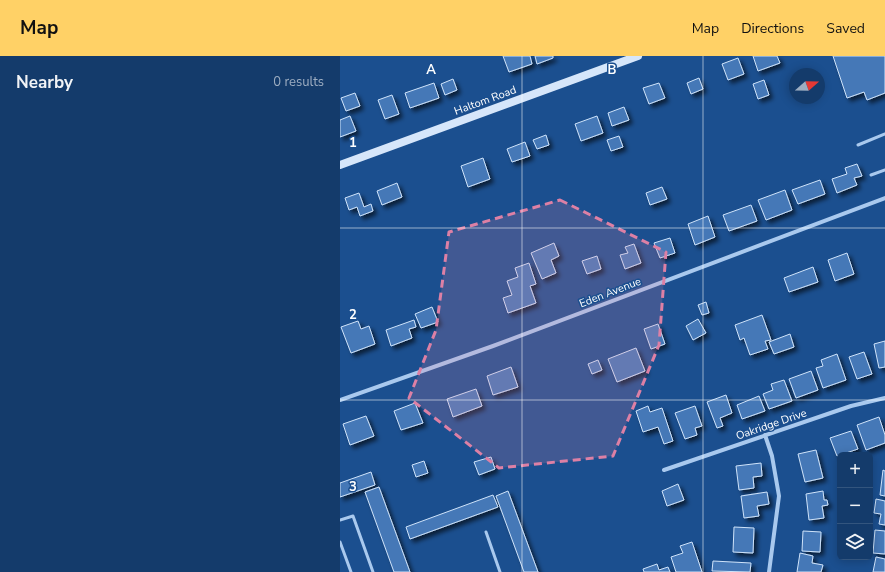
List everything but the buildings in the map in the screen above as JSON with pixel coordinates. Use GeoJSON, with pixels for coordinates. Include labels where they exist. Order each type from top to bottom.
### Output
{"type":"FeatureCollection","features":[{"type":"Feature","properties":{"kind":"main road","name":"Haltom Road"},"geometry":{"type":"LineString","coordinates":[[340,164],[638,56]]}},
{"type":"Feature","properties":{"kind":"street","name":"Eden Avenue"},"geometry":{"type":"LineString","coordinates":[[340,400],[493,346],[885,198]]}},
{"type":"Feature","properties":{"kind":"street","name":"Oakridge Drive"},"geometry":{"type":"LineString","coordinates":[[664,470],[851,406],[885,398]]}},
{"type":"Feature","properties":{"kind":"street"},"geometry":{"type":"LineString","coordinates":[[765,435],[772,456],[779,496],[769,572]]}},
{"type":"Feature","properties":{"kind":"lane"},"geometry":{"type":"LineString","coordinates":[[858,145],[885,134]]}},
{"type":"Feature","properties":{"kind":"lane"},"geometry":{"type":"LineString","coordinates":[[871,175],[885,170]]}},
{"type":"Feature","properties":{"kind":"lane"},"geometry":{"type":"LineString","coordinates":[[340,520],[353,516],[373,572]]}},
{"type":"Feature","properties":{"kind":"lane"},"geometry":{"type":"LineString","coordinates":[[486,532],[500,572]]}},
{"type":"Feature","properties":{"kind":"lane"},"geometry":{"type":"LineString","coordinates":[[340,542],[351,572]]}},
{"type":"Feature","properties":{"kind":"highlighted area"},"geometry":{"type":"Polygon","coordinates":[[[560,200],[666,252],[659,345],[613,456],[499,468],[409,398],[436,330],[449,232],[560,200]]]}}]}
